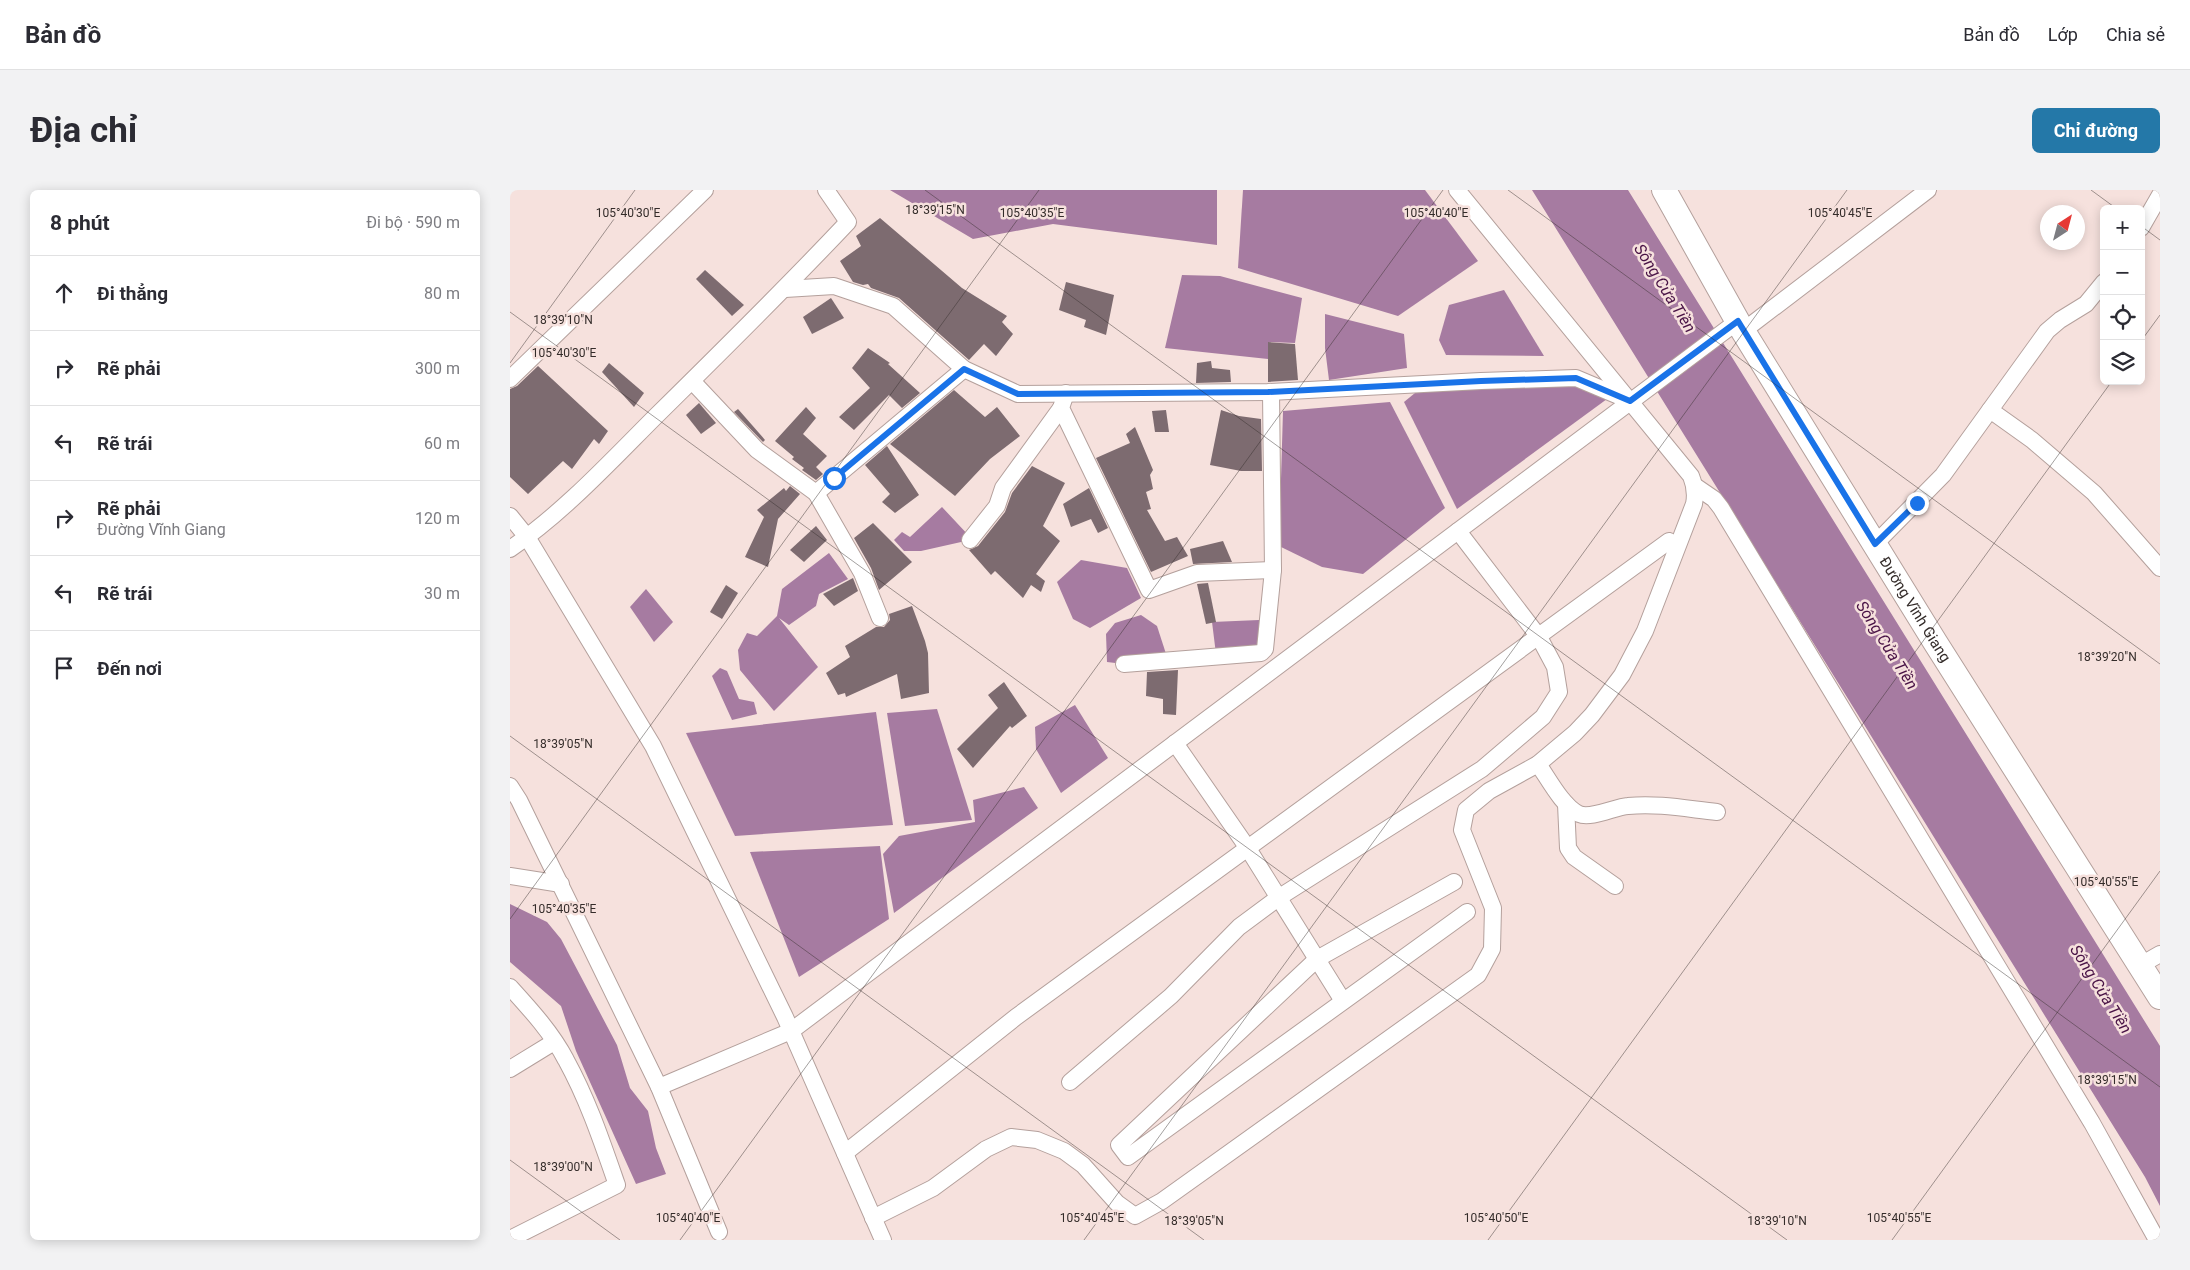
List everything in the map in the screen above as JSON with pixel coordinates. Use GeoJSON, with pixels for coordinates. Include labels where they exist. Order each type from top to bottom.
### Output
{"type":"FeatureCollection","features":[{"type":"Feature","properties":{"kind":"street"},"geometry":{"type":"LineString","coordinates":[[510,379],[705,190]]}},
{"type":"Feature","properties":{"kind":"street"},"geometry":{"type":"LineString","coordinates":[[510,548],[527,537],[584,488],[785,289],[848,222],[826,190]]}},
{"type":"Feature","properties":{"kind":"street"},"geometry":{"type":"LineString","coordinates":[[874,1218],[933,1188],[986,1149],[1011,1137],[1037,1140],[1064,1151],[1083,1165],[1117,1202],[1135,1216],[1162,1201],[1478,975],[1492,949],[1493,908],[1462,830],[1466,810],[1489,791],[1538,764],[1584,724],[1622,675],[1645,631],[1694,504],[1695,486],[1691,476],[1637,396],[1457,190]]}},
{"type":"Feature","properties":{"kind":"street","name":"Đường Vĩnh Giang"},"geometry":{"type":"LineString","coordinates":[[1664,190],[1734,328],[1875,544],[2160,997]]}},
{"type":"Feature","properties":{"kind":"street"},"geometry":{"type":"LineString","coordinates":[[660,1087],[791,1031],[1637,396],[1928,190]]}},
{"type":"Feature","properties":{"kind":"street"},"geometry":{"type":"LineString","coordinates":[[2145,221],[2160,195]]}},
{"type":"Feature","properties":{"kind":"street"},"geometry":{"type":"LineString","coordinates":[[785,289],[834,286],[893,306],[964,369],[1018,394],[1271,392],[1576,378],[1637,396]]}},
{"type":"Feature","properties":{"kind":"street"},"geometry":{"type":"LineString","coordinates":[[1875,544],[1931,489],[2047,331],[2060,320],[2086,304],[2100,287]]}},
{"type":"Feature","properties":{"kind":"street"},"geometry":{"type":"LineString","coordinates":[[816,493],[964,369]]}},
{"type":"Feature","properties":{"kind":"street"},"geometry":{"type":"LineString","coordinates":[[692,381],[757,450],[816,493],[862,573],[880,618]]}},
{"type":"Feature","properties":{"kind":"street"},"geometry":{"type":"LineString","coordinates":[[1124,664],[1264,652],[1273,570],[1271,392]]}},
{"type":"Feature","properties":{"kind":"street"},"geometry":{"type":"LineString","coordinates":[[970,540],[997,506],[1003,488],[1061,408],[1066,393]]}},
{"type":"Feature","properties":{"kind":"street"},"geometry":{"type":"LineString","coordinates":[[1061,408],[1149,590],[1197,573],[1273,570]]}},
{"type":"Feature","properties":{"kind":"street"},"geometry":{"type":"LineString","coordinates":[[1990,410],[2032,440],[2094,493],[2160,568]]}},
{"type":"Feature","properties":{"kind":"street"},"geometry":{"type":"LineString","coordinates":[[1695,486],[1714,499],[1721,508],[2092,1123],[2157,1240]]}},
{"type":"Feature","properties":{"kind":"street"},"geometry":{"type":"LineString","coordinates":[[510,516],[527,537],[653,746],[791,1031],[883,1240]]}},
{"type":"Feature","properties":{"kind":"street"},"geometry":{"type":"LineString","coordinates":[[1070,1082],[1171,996],[1239,928],[1278,898],[1482,770],[1543,717],[1559,692],[1555,667],[1539,637],[1458,530]]}},
{"type":"Feature","properties":{"kind":"street"},"geometry":{"type":"LineString","coordinates":[[845,1153],[1016,1017],[1669,541]]}},
{"type":"Feature","properties":{"kind":"street"},"geometry":{"type":"LineString","coordinates":[[1175,743],[1247,847],[1343,1001]]}},
{"type":"Feature","properties":{"kind":"street"},"geometry":{"type":"LineString","coordinates":[[1538,764],[1566,804],[1584,815],[1626,806],[1642,805],[1717,812]]}},
{"type":"Feature","properties":{"kind":"street"},"geometry":{"type":"LineString","coordinates":[[510,786],[519,800],[561,884],[660,1087],[719,1232]]}},
{"type":"Feature","properties":{"kind":"street"},"geometry":{"type":"LineString","coordinates":[[1566,804],[1568,848],[1574,857],[1615,886]]}},
{"type":"Feature","properties":{"kind":"street"},"geometry":{"type":"LineString","coordinates":[[510,876],[561,884]]}},
{"type":"Feature","properties":{"kind":"street"},"geometry":{"type":"LineString","coordinates":[[1454,882],[1317,959],[1119,1145],[1128,1157],[1467,912]]}},
{"type":"Feature","properties":{"kind":"street"},"geometry":{"type":"LineString","coordinates":[[2139,966],[2160,954]]}},
{"type":"Feature","properties":{"kind":"street"},"geometry":{"type":"LineString","coordinates":[[510,987],[533,1013],[566,1059],[595,1120],[617,1185],[510,1239]]}},
{"type":"Feature","properties":{"kind":"street"},"geometry":{"type":"LineString","coordinates":[[510,1069],[554,1042]]}},
{"type":"Feature","properties":{"kind":"water"},"geometry":{"type":"Polygon","coordinates":[[[890,190],[1217,190],[1217,245],[1053,224],[973,239],[890,190]]]}},
{"type":"Feature","properties":{"kind":"water"},"geometry":{"type":"Polygon","coordinates":[[[1243,190],[1425,190],[1478,261],[1398,316],[1238,268],[1243,190]]]}},
{"type":"Feature","properties":{"kind":"water","name":"Sông Cửa Tiền"},"geometry":{"type":"Polygon","coordinates":[[[1532,190],[1628,190],[2160,1046],[2160,1206],[2145,1177],[1532,190]]]}},
{"type":"Feature","properties":{"kind":"water"},"geometry":{"type":"Polygon","coordinates":[[[1182,275],[1220,276],[1302,298],[1295,343],[1269,342],[1268,359],[1165,348],[1182,275]]]}},
{"type":"Feature","properties":{"kind":"water"},"geometry":{"type":"Polygon","coordinates":[[[1504,290],[1544,356],[1446,355],[1439,340],[1449,305],[1504,290]]]}},
{"type":"Feature","properties":{"kind":"water"},"geometry":{"type":"Polygon","coordinates":[[[1325,314],[1404,334],[1407,368],[1329,380],[1325,348],[1325,314]]]}},
{"type":"Feature","properties":{"kind":"water"},"geometry":{"type":"Polygon","coordinates":[[[1523,383],[1576,384],[1607,399],[1457,509],[1404,402],[1415,393],[1523,383]]]}},
{"type":"Feature","properties":{"kind":"water"},"geometry":{"type":"Polygon","coordinates":[[[1390,402],[1445,508],[1363,574],[1322,567],[1279,546],[1283,411],[1390,402]]]}},
{"type":"Feature","properties":{"kind":"water"},"geometry":{"type":"Polygon","coordinates":[[[942,507],[971,538],[970,540],[921,551],[904,551],[894,540],[902,532],[910,537],[942,507]]]}},
{"type":"Feature","properties":{"kind":"water"},"geometry":{"type":"Polygon","coordinates":[[[829,553],[848,579],[819,594],[816,606],[789,625],[779,618],[818,667],[774,711],[740,670],[738,650],[747,633],[757,636],[777,616],[782,589],[829,553]]]}},
{"type":"Feature","properties":{"kind":"water"},"geometry":{"type":"Polygon","coordinates":[[[1081,560],[1127,568],[1141,598],[1090,628],[1073,619],[1057,582],[1081,560]]]}},
{"type":"Feature","properties":{"kind":"water"},"geometry":{"type":"Polygon","coordinates":[[[646,589],[673,622],[654,642],[630,607],[646,589]]]}},
{"type":"Feature","properties":{"kind":"water"},"geometry":{"type":"Polygon","coordinates":[[[1141,615],[1157,626],[1168,660],[1124,664],[1107,662],[1106,634],[1115,623],[1141,615]]]}},
{"type":"Feature","properties":{"kind":"water"},"geometry":{"type":"Polygon","coordinates":[[[1259,620],[1263,635],[1257,647],[1216,654],[1212,622],[1259,620]]]}},
{"type":"Feature","properties":{"kind":"water"},"geometry":{"type":"Polygon","coordinates":[[[720,668],[727,671],[739,699],[754,702],[757,714],[732,720],[712,676],[720,668]]]}},
{"type":"Feature","properties":{"kind":"water"},"geometry":{"type":"Polygon","coordinates":[[[1075,705],[1108,758],[1061,793],[1036,749],[1035,727],[1075,705]]]}},
{"type":"Feature","properties":{"kind":"water"},"geometry":{"type":"Polygon","coordinates":[[[937,709],[972,820],[905,826],[887,713],[937,709]]]}},
{"type":"Feature","properties":{"kind":"water"},"geometry":{"type":"Polygon","coordinates":[[[876,712],[893,825],[735,836],[686,733],[876,712]]]}},
{"type":"Feature","properties":{"kind":"water"},"geometry":{"type":"Polygon","coordinates":[[[1024,787],[1038,808],[894,913],[883,854],[899,836],[975,822],[973,800],[1024,787]]]}},
{"type":"Feature","properties":{"kind":"water"},"geometry":{"type":"Polygon","coordinates":[[[880,846],[889,919],[799,977],[750,852],[880,846]]]}},
{"type":"Feature","properties":{"kind":"water"},"geometry":{"type":"Polygon","coordinates":[[[510,904],[547,922],[561,939],[617,1045],[630,1088],[648,1111],[656,1148],[666,1174],[636,1184],[576,1051],[561,1006],[510,962],[510,904]]]}},
{"type":"Feature","properties":{"kind":"building"},"geometry":{"type":"Polygon","coordinates":[[[880,218],[962,288],[1007,316],[1002,322],[1013,334],[996,356],[984,344],[969,360],[899,298],[871,288],[868,284],[863,285],[853,282],[840,261],[861,246],[856,236],[880,218]]]}},
{"type":"Feature","properties":{"kind":"building"},"geometry":{"type":"Polygon","coordinates":[[[705,270],[744,305],[732,316],[696,279],[705,270]]]}},
{"type":"Feature","properties":{"kind":"building"},"geometry":{"type":"Polygon","coordinates":[[[1066,282],[1114,295],[1106,335],[1084,327],[1086,320],[1059,310],[1066,282]]]}},
{"type":"Feature","properties":{"kind":"building"},"geometry":{"type":"Polygon","coordinates":[[[831,298],[844,318],[812,334],[803,317],[831,298]]]}},
{"type":"Feature","properties":{"kind":"building"},"geometry":{"type":"Polygon","coordinates":[[[1268,342],[1295,344],[1298,380],[1268,382],[1268,342]]]}},
{"type":"Feature","properties":{"kind":"building"},"geometry":{"type":"Polygon","coordinates":[[[868,348],[890,363],[888,364],[920,393],[902,408],[889,395],[854,430],[839,417],[870,388],[852,368],[868,348]]]}},
{"type":"Feature","properties":{"kind":"building"},"geometry":{"type":"Polygon","coordinates":[[[1211,361],[1212,368],[1230,370],[1231,382],[1196,383],[1197,363],[1211,361]]]}},
{"type":"Feature","properties":{"kind":"building"},"geometry":{"type":"Polygon","coordinates":[[[609,363],[644,393],[634,407],[602,372],[609,363]]]}},
{"type":"Feature","properties":{"kind":"building"},"geometry":{"type":"Polygon","coordinates":[[[538,366],[608,431],[599,444],[594,439],[572,469],[563,461],[528,494],[510,477],[510,389],[517,386],[538,366]]]}},
{"type":"Feature","properties":{"kind":"building"},"geometry":{"type":"Polygon","coordinates":[[[954,390],[985,417],[997,407],[1020,436],[990,459],[955,496],[890,444],[954,390]]]}},
{"type":"Feature","properties":{"kind":"building"},"geometry":{"type":"Polygon","coordinates":[[[699,403],[716,423],[701,434],[686,415],[699,403]]]}},
{"type":"Feature","properties":{"kind":"building"},"geometry":{"type":"Polygon","coordinates":[[[806,407],[816,418],[803,434],[827,456],[816,467],[823,474],[816,480],[802,470],[804,468],[792,459],[794,457],[775,441],[806,407]]]}},
{"type":"Feature","properties":{"kind":"building"},"geometry":{"type":"Polygon","coordinates":[[[738,409],[765,440],[763,442],[734,412],[738,409]]]}},
{"type":"Feature","properties":{"kind":"building"},"geometry":{"type":"Polygon","coordinates":[[[1166,410],[1169,432],[1155,432],[1152,411],[1166,410]]]}},
{"type":"Feature","properties":{"kind":"building"},"geometry":{"type":"Polygon","coordinates":[[[1221,410],[1239,416],[1261,419],[1262,471],[1241,471],[1210,465],[1221,410]]]}},
{"type":"Feature","properties":{"kind":"building"},"geometry":{"type":"Polygon","coordinates":[[[1135,427],[1153,470],[1150,475],[1153,489],[1146,492],[1151,509],[1147,510],[1165,541],[1177,537],[1188,556],[1151,572],[1096,458],[1130,443],[1126,434],[1135,427]]]}},
{"type":"Feature","properties":{"kind":"building"},"geometry":{"type":"Polygon","coordinates":[[[887,446],[919,495],[895,513],[882,502],[890,494],[865,465],[887,446]]]}},
{"type":"Feature","properties":{"kind":"building"},"geometry":{"type":"Polygon","coordinates":[[[1032,466],[1065,483],[1043,526],[1060,541],[1036,574],[1045,581],[1041,592],[1031,585],[1023,598],[995,571],[991,575],[969,550],[978,546],[1005,512],[1012,493],[1032,466]]]}},
{"type":"Feature","properties":{"kind":"building"},"geometry":{"type":"Polygon","coordinates":[[[790,486],[800,494],[778,519],[768,567],[745,557],[764,517],[757,510],[784,488],[786,491],[790,486]]]}},
{"type":"Feature","properties":{"kind":"building"},"geometry":{"type":"Polygon","coordinates":[[[1089,488],[1108,528],[1098,533],[1091,519],[1071,527],[1063,504],[1089,488]]]}},
{"type":"Feature","properties":{"kind":"building"},"geometry":{"type":"Polygon","coordinates":[[[873,523],[912,562],[879,590],[871,568],[854,538],[873,523]]]}},
{"type":"Feature","properties":{"kind":"building"},"geometry":{"type":"Polygon","coordinates":[[[816,526],[827,540],[804,562],[790,550],[816,526]]]}},
{"type":"Feature","properties":{"kind":"building"},"geometry":{"type":"Polygon","coordinates":[[[1223,541],[1232,562],[1193,564],[1190,549],[1223,541]]]}},
{"type":"Feature","properties":{"kind":"building"},"geometry":{"type":"Polygon","coordinates":[[[853,578],[858,591],[834,606],[823,594],[853,578]]]}},
{"type":"Feature","properties":{"kind":"building"},"geometry":{"type":"Polygon","coordinates":[[[1208,583],[1216,622],[1206,624],[1197,584],[1208,583]]]}},
{"type":"Feature","properties":{"kind":"building"},"geometry":{"type":"Polygon","coordinates":[[[726,585],[738,593],[722,619],[710,612],[726,585]]]}},
{"type":"Feature","properties":{"kind":"building"},"geometry":{"type":"Polygon","coordinates":[[[912,606],[928,653],[929,693],[901,699],[897,674],[846,697],[845,693],[838,695],[826,673],[850,657],[845,646],[876,627],[884,627],[890,620],[889,614],[912,606]]]}},
{"type":"Feature","properties":{"kind":"building"},"geometry":{"type":"Polygon","coordinates":[[[1178,670],[1176,715],[1163,714],[1163,699],[1146,696],[1147,672],[1178,670]]]}},
{"type":"Feature","properties":{"kind":"building"},"geometry":{"type":"Polygon","coordinates":[[[1004,682],[1027,716],[1012,728],[1010,726],[973,768],[957,749],[998,708],[988,695],[1004,682]]]}},
{"type":"Feature","properties":{"kind":"route"},"geometry":{"type":"LineString","coordinates":[[834,478],[964,369],[1018,394],[1268,392],[1576,378],[1630,401],[1738,321],[1875,544],[1917,503]]}}]}
